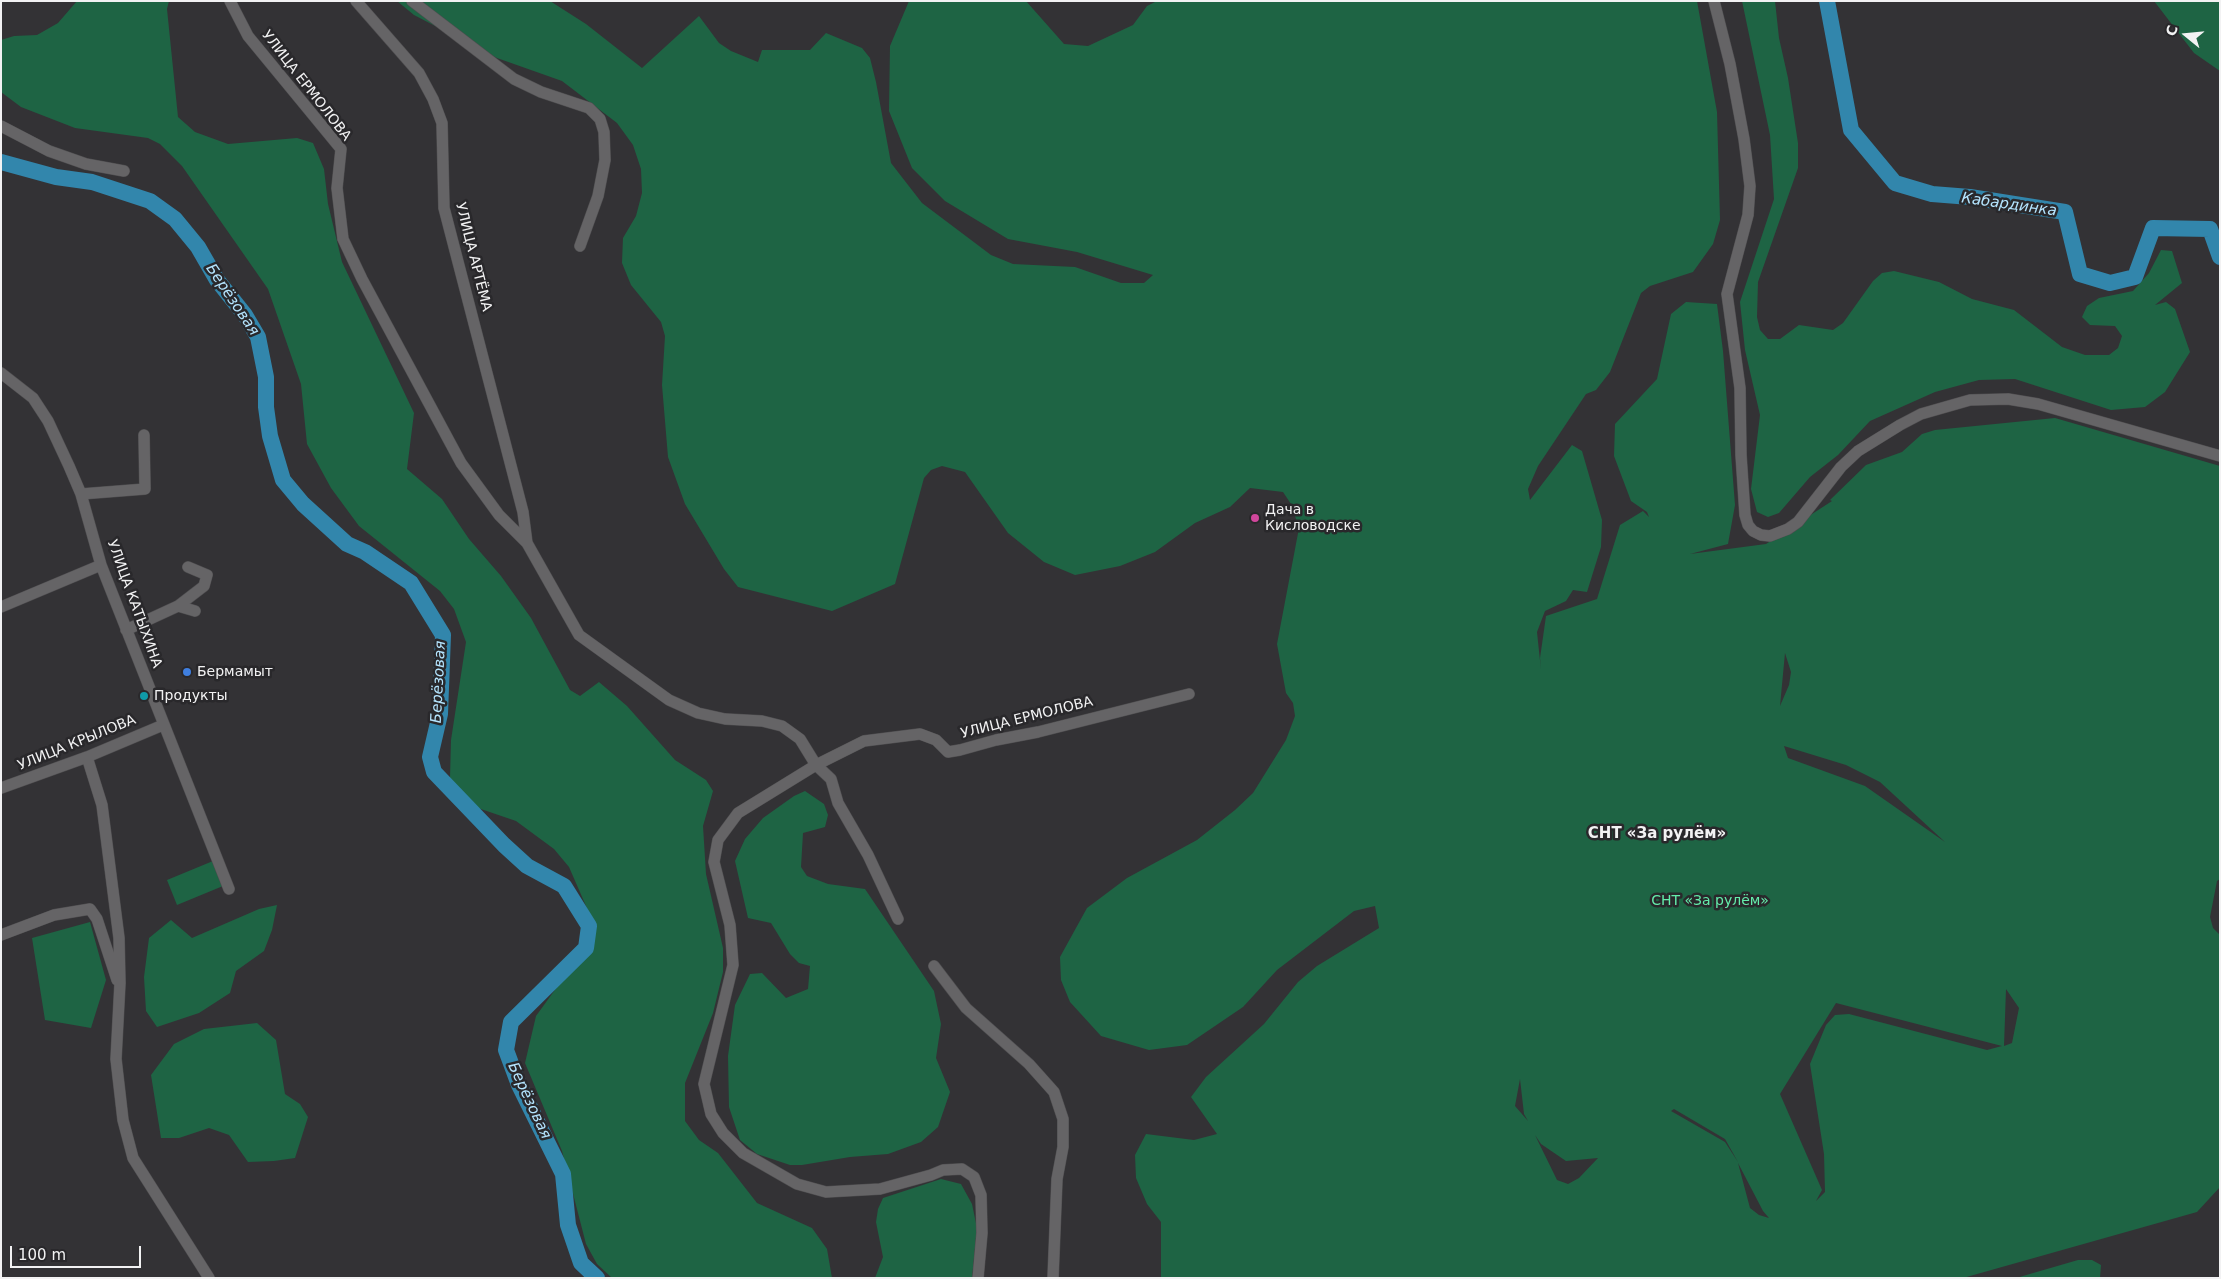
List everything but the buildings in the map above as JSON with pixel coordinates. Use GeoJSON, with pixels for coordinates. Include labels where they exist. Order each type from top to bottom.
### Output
{"type":"FeatureCollection","features":[{"type":"Feature","properties":{"kind":"street","name":"УЛИЦА ЕРМОЛОВА"},"geometry":{"type":"LineString","coordinates":[[230,1],[248,36],[340,149],[337,188],[343,239],[362,279],[461,463],[499,515],[527,543]]}},
{"type":"Feature","properties":{"kind":"street","name":"УЛИЦА АРТЁМА"},"geometry":{"type":"LineString","coordinates":[[356,1],[419,73],[442,123],[444,208],[523,512],[527,543]]}},
{"type":"Feature","properties":{"kind":"street"},"geometry":{"type":"LineString","coordinates":[[412,1],[514,79],[541,92],[589,108],[600,118],[604,132],[605,160],[598,196],[580,246]]}},
{"type":"Feature","properties":{"kind":"street"},"geometry":{"type":"LineString","coordinates":[[1714,1],[1730,64],[1744,139],[1750,186],[1748,215],[1727,294],[1740,388],[1741,455],[1745,515],[1748,525],[1753,531],[1761,535],[1770,536],[1788,530],[1802,517],[1841,467],[1858,451],[1900,424],[1921,414],[1970,400],[1990,398],[2024,401],[2220,456]]}},
{"type":"Feature","properties":{"kind":"street"},"geometry":{"type":"LineString","coordinates":[[1,126],[49,152],[86,164],[124,171]]}},
{"type":"Feature","properties":{"kind":"street","name":"УЛИЦА КАТЫХИНА"},"geometry":{"type":"LineString","coordinates":[[1,373],[33,398],[48,421],[81,494],[101,565],[229,889]]}},
{"type":"Feature","properties":{"kind":"street"},"geometry":{"type":"LineString","coordinates":[[81,494],[145,489],[144,435]]}},
{"type":"Feature","properties":{"kind":"street"},"geometry":{"type":"LineString","coordinates":[[527,543],[579,634],[669,700],[690,710],[725,719],[762,721],[782,726],[800,740],[816,765],[831,779],[838,803],[868,855],[898,919]]}},
{"type":"Feature","properties":{"kind":"street"},"geometry":{"type":"LineString","coordinates":[[1,607],[101,565]]}},
{"type":"Feature","properties":{"kind":"street"},"geometry":{"type":"LineString","coordinates":[[126,630],[178,606],[204,586],[207,575],[188,567]]}},
{"type":"Feature","properties":{"kind":"street"},"geometry":{"type":"LineString","coordinates":[[178,606],[195,611]]}},
{"type":"Feature","properties":{"kind":"street","name":"УЛИЦА ЕРМОЛОВА"},"geometry":{"type":"LineString","coordinates":[[978,1278],[982,1233],[981,1195],[974,1177],[962,1169],[943,1170],[880,1189],[826,1192],[797,1184],[743,1153],[724,1133],[711,1114],[704,1084],[733,965],[730,925],[714,862],[718,840],[738,813],[816,765],[864,741],[920,734],[936,740],[948,752],[1038,732],[1189,694]]}},
{"type":"Feature","properties":{"kind":"street","name":"УЛИЦА КРЫЛОВА"},"geometry":{"type":"LineString","coordinates":[[1,788],[87,757],[163,724]]}},
{"type":"Feature","properties":{"kind":"street"},"geometry":{"type":"LineString","coordinates":[[87,757],[102,805],[119,938],[120,983],[116,1059],[123,1120],[133,1158],[209,1278]]}},
{"type":"Feature","properties":{"kind":"street"},"geometry":{"type":"LineString","coordinates":[[1,934],[54,915],[90,909],[97,919],[115,976],[120,983]]}},
{"type":"Feature","properties":{"kind":"street"},"geometry":{"type":"LineString","coordinates":[[934,966],[966,1008],[1029,1064],[1054,1092],[1063,1119],[1062,1147],[1057,1180],[1053,1278]]}},
{"type":"Feature","properties":{"kind":"green space"},"geometry":{"type":"Polygon","coordinates":[[[77,1],[169,1],[167,9],[178,117],[195,132],[228,144],[297,138],[313,143],[324,169],[328,204],[342,262],[414,413],[407,469],[442,499],[469,539],[501,576],[531,618],[570,690],[580,696],[599,682],[627,706],[675,760],[706,780],[713,791],[703,826],[706,874],[723,948],[723,972],[713,1013],[685,1083],[685,1121],[699,1140],[718,1153],[757,1203],[812,1228],[827,1249],[832,1278],[612,1278],[597,1264],[586,1244],[562,1151],[525,1063],[536,1016],[557,987],[588,955],[595,933],[593,922],[569,867],[554,849],[516,821],[472,806],[450,778],[451,740],[466,642],[454,609],[440,591],[359,526],[331,488],[307,444],[301,384],[268,289],[182,166],[160,144],[148,138],[75,128],[21,107],[1,92],[1,40],[14,36],[37,35],[58,23],[77,1]]]}},
{"type":"Feature","properties":{"kind":"green space"},"geometry":{"type":"Polygon","coordinates":[[[397,1],[550,1],[586,24],[642,68],[699,16],[719,43],[731,51],[758,62],[762,50],[810,50],[826,33],[862,48],[870,58],[891,163],[922,203],[991,255],[1013,264],[1075,267],[1121,283],[1144,283],[1153,275],[1077,252],[1008,239],[945,201],[912,168],[889,111],[890,46],[909,1],[1026,1],[1064,44],[1088,46],[1133,25],[1147,6],[1157,1],[1697,1],[1717,112],[1720,220],[1713,244],[1693,272],[1650,286],[1641,293],[1610,372],[1596,390],[1586,394],[1538,466],[1528,489],[1530,500],[1572,445],[1582,451],[1602,520],[1601,547],[1587,592],[1573,590],[1566,601],[1545,611],[1537,632],[1541,670],[1540,658],[1546,616],[1597,599],[1620,525],[1643,511],[1649,517],[1647,512],[1631,501],[1614,456],[1615,424],[1657,379],[1671,314],[1686,302],[1717,304],[1723,351],[1735,505],[1728,544],[1690,554],[1766,544],[1832,501],[1830,500],[1866,465],[1902,452],[1922,434],[1935,430],[2055,418],[2220,466],[2220,879],[2217,881],[2210,917],[2213,928],[2220,935],[2220,1187],[2197,1212],[1963,1278],[1161,1278],[1161,1222],[1147,1204],[1136,1178],[1135,1155],[1146,1134],[1194,1140],[1217,1134],[1191,1097],[1206,1077],[1264,1024],[1298,982],[1317,966],[1379,928],[1375,906],[1354,911],[1277,970],[1243,1007],[1187,1045],[1149,1050],[1101,1036],[1070,1002],[1061,980],[1060,957],[1087,908],[1127,878],[1197,840],[1235,810],[1253,793],[1286,740],[1295,716],[1293,703],[1286,693],[1277,644],[1299,528],[1291,504],[1283,492],[1250,488],[1230,507],[1195,523],[1155,552],[1120,566],[1075,575],[1044,562],[1008,533],[965,472],[942,466],[931,470],[924,478],[895,584],[832,611],[738,587],[724,569],[685,504],[668,457],[662,385],[665,336],[661,322],[631,285],[622,263],[623,238],[636,216],[642,193],[641,169],[633,145],[617,123],[562,81],[497,58],[414,15],[397,1]],[[1785,653],[1780,706],[1789,685],[1791,672],[1785,653]],[[1784,746],[1788,758],[1865,786],[1945,842],[1880,782],[1846,765],[1784,746]],[[2006,989],[2004,1046],[2012,1043],[2019,1008],[2006,989]],[[1836,1003],[1780,1094],[1822,1190],[1816,1201],[1825,1192],[1824,1154],[1810,1064],[1826,1025],[1835,1015],[1849,1014],[1987,1050],[2002,1046],[1836,1003]],[[1520,1079],[1515,1106],[1528,1121],[1524,1114],[1520,1079]],[[1674,1109],[1671,1111],[1725,1142],[1738,1162],[1725,1139],[1674,1109]],[[1535,1135],[1557,1180],[1568,1184],[1579,1178],[1598,1158],[1566,1161],[1541,1144],[1535,1135]],[[1738,1163],[1750,1208],[1759,1215],[1769,1218],[1763,1211],[1738,1163]]]}},
{"type":"Feature","properties":{"kind":"green space"},"geometry":{"type":"Polygon","coordinates":[[[1742,1],[1775,1],[1779,38],[1788,78],[1798,143],[1798,168],[1758,282],[1757,317],[1760,330],[1768,339],[1780,339],[1799,325],[1833,330],[1843,323],[1873,281],[1882,273],[1894,271],[1939,282],[1972,299],[2014,310],[2062,347],[2085,355],[2109,355],[2118,348],[2122,336],[2115,326],[2090,325],[2082,317],[2087,306],[2099,298],[2133,291],[2149,273],[2161,250],[2172,251],[2182,283],[2155,305],[2166,302],[2175,309],[2190,352],[2165,392],[2145,407],[2111,410],[2015,379],[1979,380],[1935,392],[1870,421],[1838,455],[1810,477],[1779,513],[1768,517],[1757,512],[1751,489],[1760,415],[1745,350],[1740,302],[1774,199],[1770,135],[1742,1]]]}},
{"type":"Feature","properties":{"kind":"green space"},"geometry":{"type":"Polygon","coordinates":[[[2154,1],[2220,1],[2220,71],[2194,53],[2154,1]]]}},
{"type":"Feature","properties":{"kind":"green space"},"geometry":{"type":"Polygon","coordinates":[[[805,791],[824,804],[828,815],[825,827],[803,833],[801,867],[807,876],[828,884],[865,889],[934,991],[941,1024],[936,1058],[950,1092],[938,1127],[921,1142],[888,1154],[790,1165],[757,1154],[740,1140],[729,1107],[728,1056],[735,1005],[750,974],[762,973],[786,998],[808,989],[810,966],[799,963],[790,954],[771,923],[748,918],[735,861],[745,839],[763,818],[794,796],[805,791]]]}},
{"type":"Feature","properties":{"kind":"green space"},"geometry":{"type":"Polygon","coordinates":[[[213,861],[223,886],[177,905],[167,880],[213,861]]]}},
{"type":"Feature","properties":{"kind":"green space"},"geometry":{"type":"Polygon","coordinates":[[[277,905],[272,930],[264,951],[236,971],[230,993],[199,1013],[157,1027],[146,1011],[144,977],[149,938],[171,920],[192,938],[259,909],[277,905]]]}},
{"type":"Feature","properties":{"kind":"green space"},"geometry":{"type":"Polygon","coordinates":[[[90,922],[106,980],[91,1028],[45,1020],[32,938],[90,922]]]}},
{"type":"Feature","properties":{"kind":"green space"},"geometry":{"type":"Polygon","coordinates":[[[257,1023],[276,1040],[285,1094],[300,1104],[308,1117],[295,1158],[248,1162],[229,1135],[209,1128],[179,1138],[161,1138],[151,1075],[174,1044],[204,1029],[257,1023]]]}},
{"type":"Feature","properties":{"kind":"green space"},"geometry":{"type":"Polygon","coordinates":[[[941,1179],[961,1184],[972,1204],[977,1228],[972,1278],[875,1278],[883,1257],[876,1222],[878,1209],[883,1198],[941,1179]]]}},
{"type":"Feature","properties":{"kind":"green space"},"geometry":{"type":"Polygon","coordinates":[[[2078,1260],[2092,1260],[2101,1265],[2100,1278],[2016,1278],[2078,1260]]]}},
{"type":"Feature","properties":{"kind":"waterway","name":"Кабардинка"},"geometry":{"type":"LineString","coordinates":[[1827,1],[1851,130],[1895,183],[1932,194],[1970,197],[2065,212],[2080,274],[2110,283],[2135,277],[2153,228],[2210,229],[2220,257]]}},
{"type":"Feature","properties":{"kind":"waterway","name":"Берёзовая"},"geometry":{"type":"LineString","coordinates":[[1,162],[56,177],[92,182],[150,201],[175,219],[198,247],[217,280],[245,315],[258,337],[266,377],[266,407],[270,436],[283,480],[303,504],[347,544],[365,552],[411,583],[443,635],[440,714],[430,757],[434,772],[504,845],[527,866],[564,886],[589,926],[586,948],[511,1022],[506,1050],[519,1085],[563,1174],[568,1225],[581,1263],[597,1278]]}},
{"type":"Feature","properties":{"kind":"place","name":"Дача в Кисловодске"},"geometry":{"type":"Point","coordinates":[1255,518]}},
{"type":"Feature","properties":{"kind":"place","name":"Бермамыт"},"geometry":{"type":"Point","coordinates":[187,672]}},
{"type":"Feature","properties":{"kind":"place","name":"Продукты"},"geometry":{"type":"Point","coordinates":[144,696]}},
{"type":"Feature","properties":{"kind":"district","name":"СНТ «За рулём»"},"geometry":{"type":"Point","coordinates":[1657,834]}}]}
